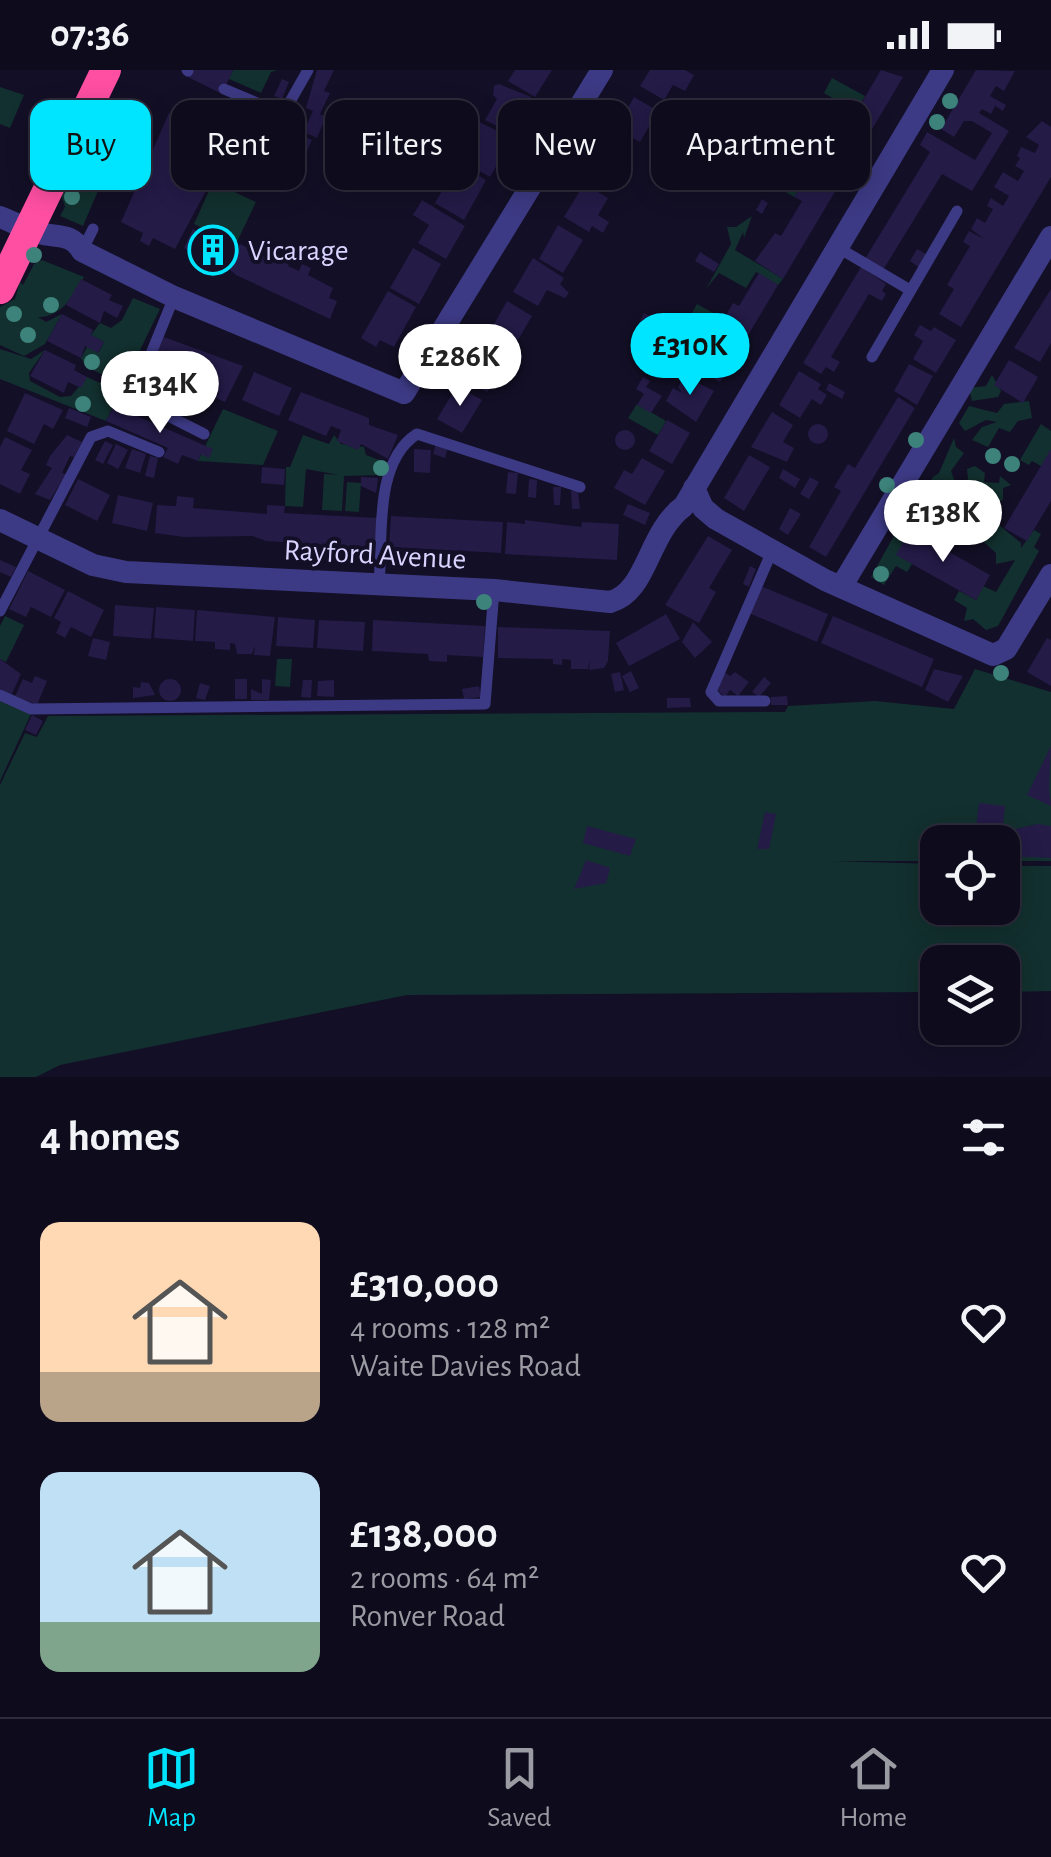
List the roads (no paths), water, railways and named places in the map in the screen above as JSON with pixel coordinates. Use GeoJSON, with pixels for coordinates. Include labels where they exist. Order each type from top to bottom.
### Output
{"type":"FeatureCollection","features":[{"type":"Feature","properties":{"kind":"highway"},"geometry":{"type":"LineString","coordinates":[[0,289],[14,222],[106,70]]}},
{"type":"Feature","properties":{"kind":"street"},"geometry":{"type":"LineString","coordinates":[[14,222],[43,235],[56,232],[77,242],[82,252],[174,298],[404,393],[602,70]]}},
{"type":"Feature","properties":{"kind":"street","name":"Rayford Avenue"},"geometry":{"type":"LineString","coordinates":[[0,520],[93,565],[126,572],[494,590],[610,602],[622,598],[643,574],[648,550],[689,497],[837,246],[921,121],[943,70]]}},
{"type":"Feature","properties":{"kind":"street"},"geometry":{"type":"LineString","coordinates":[[841,587],[1051,237]]}},
{"type":"Feature","properties":{"kind":"street"},"geometry":{"type":"LineString","coordinates":[[689,497],[711,516],[841,587],[998,655],[1051,575]]}},
{"type":"Feature","properties":{"kind":"lane"},"geometry":{"type":"LineString","coordinates":[[224,89],[283,114],[292,106],[308,70]]}},
{"type":"Feature","properties":{"kind":"lane"},"geometry":{"type":"LineString","coordinates":[[872,356],[957,211]]}},
{"type":"Feature","properties":{"kind":"lane"},"geometry":{"type":"LineString","coordinates":[[82,252],[93,229]]}},
{"type":"Feature","properties":{"kind":"lane"},"geometry":{"type":"LineString","coordinates":[[837,246],[910,290]]}},
{"type":"Feature","properties":{"kind":"lane"},"geometry":{"type":"LineString","coordinates":[[174,298],[132,398],[204,434]]}},
{"type":"Feature","properties":{"kind":"lane"},"geometry":{"type":"LineString","coordinates":[[0,611],[98,432],[108,431],[159,452]]}},
{"type":"Feature","properties":{"kind":"lane"},"geometry":{"type":"LineString","coordinates":[[379,585],[388,478],[408,439],[416,434],[580,486]]}},
{"type":"Feature","properties":{"kind":"lane"},"geometry":{"type":"LineString","coordinates":[[765,701],[719,701],[711,692],[772,550]]}},
{"type":"Feature","properties":{"kind":"lane"},"geometry":{"type":"LineString","coordinates":[[0,695],[31,709],[486,704],[494,590]]}},
{"type":"Feature","properties":{"kind":"place","name":"Vicarage"},"geometry":{"type":"Point","coordinates":[213,250]}}]}
